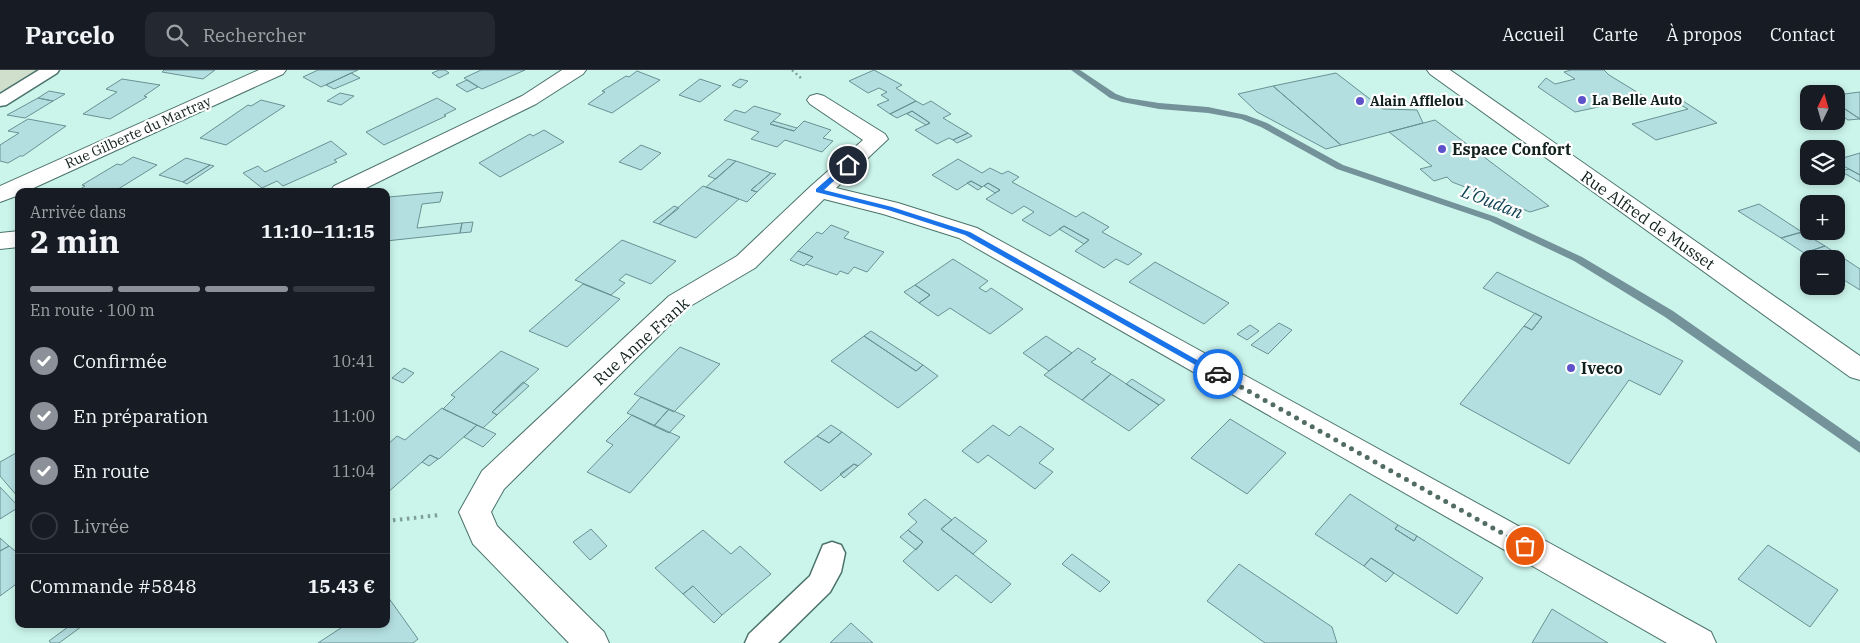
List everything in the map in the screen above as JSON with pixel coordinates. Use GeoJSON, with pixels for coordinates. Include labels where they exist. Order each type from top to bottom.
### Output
{"type":"FeatureCollection","features":[{"type":"Feature","properties":{"kind":"street","name":"Rue Gilberte du Martray"},"geometry":{"type":"LineString","coordinates":[[15,188],[276,70]]}},
{"type":"Feature","properties":{"kind":"street"},"geometry":{"type":"LineString","coordinates":[[348,188],[529,100],[576,70]]}},
{"type":"Feature","properties":{"kind":"street","name":"Rue Alfred de Musset"},"geometry":{"type":"LineString","coordinates":[[1437,70],[1860,370]]}},
{"type":"Feature","properties":{"kind":"street","name":"Rue Anne Frank"},"geometry":{"type":"LineString","coordinates":[[475,512],[493,480],[678,302],[746,262],[819,191],[877,139],[817,100]]}},
{"type":"Feature","properties":{"kind":"street","name":"Rue Gilberte du Martray"},"geometry":{"type":"LineString","coordinates":[[0,195],[15,188]]}},
{"type":"Feature","properties":{"kind":"street"},"geometry":{"type":"LineString","coordinates":[[819,191],[890,208],[968,234],[1699,643]]}},
{"type":"Feature","properties":{"kind":"street"},"geometry":{"type":"LineString","coordinates":[[0,241],[15,239]]}},
{"type":"Feature","properties":{"kind":"street"},"geometry":{"type":"LineString","coordinates":[[475,512],[484,534],[592,643]]}},
{"type":"Feature","properties":{"kind":"lane"},"geometry":{"type":"LineString","coordinates":[[0,101],[51,70]]}},
{"type":"Feature","properties":{"kind":"lane"},"geometry":{"type":"LineString","coordinates":[[759,643],[820,584],[827,572],[832,553]]}},
{"type":"Feature","properties":{"kind":"path"},"geometry":{"type":"LineString","coordinates":[[390,521],[475,512]]}},
{"type":"Feature","properties":{"kind":"green space"},"geometry":{"type":"Polygon","coordinates":[[[0,70],[38,70],[0,92],[0,70]]]}},
{"type":"Feature","properties":{"kind":"building"},"geometry":{"type":"Polygon","coordinates":[[[164,70],[215,70],[203,79],[162,72],[164,70]]]}},
{"type":"Feature","properties":{"kind":"building"},"geometry":{"type":"Polygon","coordinates":[[[318,70],[358,70],[321,87],[303,77],[318,70]]]}},
{"type":"Feature","properties":{"kind":"building"},"geometry":{"type":"Polygon","coordinates":[[[445,70],[449,73],[439,78],[432,73],[445,70]]]}},
{"type":"Feature","properties":{"kind":"building"},"geometry":{"type":"Polygon","coordinates":[[[481,70],[525,70],[482,89],[464,78],[481,70]]]}},
{"type":"Feature","properties":{"kind":"building"},"geometry":{"type":"Polygon","coordinates":[[[874,70],[902,85],[896,88],[916,101],[890,114],[877,105],[889,100],[881,95],[887,92],[879,88],[868,93],[849,81],[874,70]]]}},
{"type":"Feature","properties":{"kind":"building"},"geometry":{"type":"Polygon","coordinates":[[[1571,70],[1604,70],[1645,97],[1575,112],[1538,87],[1546,78],[1555,84],[1575,79],[1564,72],[1571,70]]]}},
{"type":"Feature","properties":{"kind":"building"},"geometry":{"type":"Polygon","coordinates":[[[637,71],[660,80],[612,113],[588,104],[605,92],[602,91],[637,71]]]}},
{"type":"Feature","properties":{"kind":"building"},"geometry":{"type":"Polygon","coordinates":[[[351,73],[360,78],[334,89],[326,85],[351,73]]]}},
{"type":"Feature","properties":{"kind":"building"},"geometry":{"type":"Polygon","coordinates":[[[1336,73],[1383,109],[1417,110],[1423,123],[1341,145],[1273,86],[1336,73]]]}},
{"type":"Feature","properties":{"kind":"building"},"geometry":{"type":"Polygon","coordinates":[[[122,79],[160,85],[144,96],[147,97],[110,119],[83,114],[117,92],[106,89],[122,79]]]}},
{"type":"Feature","properties":{"kind":"building"},"geometry":{"type":"Polygon","coordinates":[[[700,79],[721,86],[700,102],[679,95],[700,79]]]}},
{"type":"Feature","properties":{"kind":"building"},"geometry":{"type":"Polygon","coordinates":[[[740,79],[748,81],[740,88],[732,85],[740,79]]]}},
{"type":"Feature","properties":{"kind":"building"},"geometry":{"type":"Polygon","coordinates":[[[467,80],[478,87],[467,92],[456,85],[467,80]]]}},
{"type":"Feature","properties":{"kind":"building"},"geometry":{"type":"Polygon","coordinates":[[[1273,86],[1341,145],[1326,149],[1257,112],[1238,94],[1273,86]]]}},
{"type":"Feature","properties":{"kind":"building"},"geometry":{"type":"Polygon","coordinates":[[[49,91],[65,94],[53,101],[38,98],[49,91]]]}},
{"type":"Feature","properties":{"kind":"building"},"geometry":{"type":"Polygon","coordinates":[[[1860,92],[1860,119],[1845,109],[1845,94],[1860,92]]]}},
{"type":"Feature","properties":{"kind":"building"},"geometry":{"type":"Polygon","coordinates":[[[340,93],[354,96],[341,105],[327,101],[340,93]]]}},
{"type":"Feature","properties":{"kind":"building"},"geometry":{"type":"Polygon","coordinates":[[[38,98],[53,101],[25,118],[7,115],[38,98]]]}},
{"type":"Feature","properties":{"kind":"building"},"geometry":{"type":"Polygon","coordinates":[[[437,98],[456,109],[444,115],[446,116],[384,145],[366,132],[437,98]]]}},
{"type":"Feature","properties":{"kind":"building"},"geometry":{"type":"Polygon","coordinates":[[[261,100],[285,106],[226,145],[200,138],[248,105],[251,106],[261,100]]]}},
{"type":"Feature","properties":{"kind":"building"},"geometry":{"type":"Polygon","coordinates":[[[916,101],[923,105],[931,101],[951,114],[943,118],[968,133],[953,140],[949,138],[937,144],[915,130],[930,123],[912,111],[897,118],[890,114],[916,101]]]}},
{"type":"Feature","properties":{"kind":"building"},"geometry":{"type":"Polygon","coordinates":[[[1683,101],[1717,123],[1656,140],[1632,124],[1688,109],[1677,103],[1683,101]]]}},
{"type":"Feature","properties":{"kind":"building"},"geometry":{"type":"Polygon","coordinates":[[[754,106],[781,114],[770,124],[794,131],[804,121],[831,130],[823,138],[833,141],[822,152],[785,140],[777,147],[751,139],[759,132],[724,120],[735,110],[745,113],[754,106]]]}},
{"type":"Feature","properties":{"kind":"building"},"geometry":{"type":"Polygon","coordinates":[[[1845,109],[1860,119],[1848,120],[1845,118],[1845,109]]]}},
{"type":"Feature","properties":{"kind":"building"},"geometry":{"type":"Polygon","coordinates":[[[912,111],[930,123],[926,125],[907,114],[912,111]]]}},
{"type":"Feature","properties":{"kind":"building"},"geometry":{"type":"Polygon","coordinates":[[[28,119],[66,126],[23,156],[8,163],[0,161],[0,145],[19,133],[8,131],[28,119]]]}},
{"type":"Feature","properties":{"kind":"building","name":"Espace Confort"},"geometry":{"type":"Polygon","coordinates":[[[1435,120],[1549,206],[1530,212],[1452,182],[1447,177],[1434,181],[1420,169],[1432,166],[1389,132],[1435,120]]]}},
{"type":"Feature","properties":{"kind":"building"},"geometry":{"type":"Polygon","coordinates":[[[773,121],[797,128],[794,131],[770,124],[773,121]]]}},
{"type":"Feature","properties":{"kind":"building"},"geometry":{"type":"Polygon","coordinates":[[[544,130],[564,142],[500,177],[479,163],[530,134],[533,136],[544,130]]]}},
{"type":"Feature","properties":{"kind":"building"},"geometry":{"type":"Polygon","coordinates":[[[968,133],[972,136],[957,143],[953,140],[968,133]]]}},
{"type":"Feature","properties":{"kind":"building"},"geometry":{"type":"Polygon","coordinates":[[[331,141],[347,154],[334,160],[337,162],[283,186],[277,181],[262,188],[243,173],[258,166],[265,172],[331,141]]]}},
{"type":"Feature","properties":{"kind":"building"},"geometry":{"type":"Polygon","coordinates":[[[641,145],[661,153],[641,170],[619,162],[641,145]]]}},
{"type":"Feature","properties":{"kind":"building"},"geometry":{"type":"Polygon","coordinates":[[[1860,153],[1860,175],[1845,167],[1845,157],[1860,153]]]}},
{"type":"Feature","properties":{"kind":"building"},"geometry":{"type":"Polygon","coordinates":[[[133,157],[157,165],[120,188],[82,188],[85,186],[82,185],[117,164],[121,165],[133,157]]]}},
{"type":"Feature","properties":{"kind":"building"},"geometry":{"type":"Polygon","coordinates":[[[186,158],[210,165],[183,182],[159,175],[186,158]]]}},
{"type":"Feature","properties":{"kind":"building"},"geometry":{"type":"Polygon","coordinates":[[[728,159],[736,161],[716,179],[708,176],[728,159]]]}},
{"type":"Feature","properties":{"kind":"building"},"geometry":{"type":"Polygon","coordinates":[[[958,159],[982,173],[990,168],[1002,174],[1008,171],[1019,177],[1012,182],[1076,217],[1083,212],[1109,227],[1102,232],[1142,254],[1128,265],[1116,259],[1104,268],[1075,251],[1089,240],[1064,226],[1050,236],[1022,220],[1034,212],[1024,206],[1012,214],[986,199],[1000,190],[988,183],[982,187],[971,181],[957,190],[932,175],[958,159]]]}},
{"type":"Feature","properties":{"kind":"building"},"geometry":{"type":"Polygon","coordinates":[[[736,161],[771,173],[751,190],[757,192],[747,202],[706,187],[736,161]]]}},
{"type":"Feature","properties":{"kind":"building"},"geometry":{"type":"Polygon","coordinates":[[[210,165],[214,166],[187,184],[183,182],[210,165]]]}},
{"type":"Feature","properties":{"kind":"building"},"geometry":{"type":"Polygon","coordinates":[[[1849,169],[1860,175],[1860,182],[1845,174],[1845,170],[1849,169]]]}},
{"type":"Feature","properties":{"kind":"building"},"geometry":{"type":"Polygon","coordinates":[[[771,173],[776,174],[757,192],[751,190],[771,173]]]}},
{"type":"Feature","properties":{"kind":"building"},"geometry":{"type":"Polygon","coordinates":[[[971,181],[982,187],[978,190],[967,183],[971,181]]]}},
{"type":"Feature","properties":{"kind":"building"},"geometry":{"type":"Polygon","coordinates":[[[988,183],[1000,190],[995,193],[984,186],[988,183]]]}},
{"type":"Feature","properties":{"kind":"building"},"geometry":{"type":"Polygon","coordinates":[[[703,186],[739,199],[696,238],[659,224],[703,186]]]}},
{"type":"Feature","properties":{"kind":"building"},"geometry":{"type":"Polygon","coordinates":[[[443,192],[440,202],[422,204],[417,228],[462,223],[460,233],[390,241],[390,197],[443,192]]]}},
{"type":"Feature","properties":{"kind":"building"},"geometry":{"type":"Polygon","coordinates":[[[1759,204],[1800,231],[1800,233],[1781,238],[1738,211],[1759,204]]]}},
{"type":"Feature","properties":{"kind":"building"},"geometry":{"type":"Polygon","coordinates":[[[674,206],[679,208],[659,224],[653,222],[674,206]]]}},
{"type":"Feature","properties":{"kind":"building"},"geometry":{"type":"Polygon","coordinates":[[[473,222],[471,232],[460,233],[462,223],[473,222]]]}},
{"type":"Feature","properties":{"kind":"building"},"geometry":{"type":"Polygon","coordinates":[[[831,225],[849,232],[844,238],[884,252],[867,272],[854,267],[848,274],[840,271],[837,275],[806,264],[813,257],[798,251],[817,232],[822,234],[831,225]]]}},
{"type":"Feature","properties":{"kind":"building"},"geometry":{"type":"Polygon","coordinates":[[[1064,226],[1089,240],[1084,244],[1059,229],[1064,226]]]}},
{"type":"Feature","properties":{"kind":"building"},"geometry":{"type":"Polygon","coordinates":[[[1800,233],[1800,240],[1815,240],[1825,246],[1813,250],[1800,250],[1781,238],[1800,233]]]}},
{"type":"Feature","properties":{"kind":"building"},"geometry":{"type":"Polygon","coordinates":[[[622,240],[676,261],[651,284],[626,274],[619,280],[625,283],[611,295],[575,280],[622,240]]]}},
{"type":"Feature","properties":{"kind":"building"},"geometry":{"type":"Polygon","coordinates":[[[1825,246],[1831,250],[1813,250],[1825,246]]]}},
{"type":"Feature","properties":{"kind":"building"},"geometry":{"type":"Polygon","coordinates":[[[798,251],[813,257],[804,266],[790,260],[798,251]]]}},
{"type":"Feature","properties":{"kind":"building"},"geometry":{"type":"Polygon","coordinates":[[[953,259],[988,281],[979,288],[986,292],[991,288],[1023,309],[990,334],[950,308],[938,316],[919,303],[930,295],[915,285],[953,259]]]}},
{"type":"Feature","properties":{"kind":"building"},"geometry":{"type":"Polygon","coordinates":[[[1845,259],[1860,269],[1860,290],[1845,281],[1845,259]]]}},
{"type":"Feature","properties":{"kind":"building"},"geometry":{"type":"Polygon","coordinates":[[[1155,262],[1229,303],[1204,324],[1129,282],[1155,262]]]}},
{"type":"Feature","properties":{"kind":"building"},"geometry":{"type":"Polygon","coordinates":[[[1497,272],[1683,361],[1660,395],[1629,380],[1569,464],[1460,404],[1524,326],[1532,330],[1542,317],[1483,288],[1497,272]]]}},
{"type":"Feature","properties":{"kind":"building"},"geometry":{"type":"Polygon","coordinates":[[[583,284],[620,299],[567,347],[529,331],[583,284]]]}},
{"type":"Feature","properties":{"kind":"building"},"geometry":{"type":"Polygon","coordinates":[[[915,285],[930,295],[919,303],[904,292],[915,285]]]}},
{"type":"Feature","properties":{"kind":"building"},"geometry":{"type":"Polygon","coordinates":[[[1535,313],[1542,317],[1532,330],[1524,326],[1535,313]]]}},
{"type":"Feature","properties":{"kind":"building"},"geometry":{"type":"Polygon","coordinates":[[[1279,323],[1292,330],[1268,354],[1251,345],[1279,323]]]}},
{"type":"Feature","properties":{"kind":"building"},"geometry":{"type":"Polygon","coordinates":[[[1250,325],[1259,331],[1247,340],[1237,334],[1250,325]]]}},
{"type":"Feature","properties":{"kind":"building"},"geometry":{"type":"Polygon","coordinates":[[[871,331],[923,365],[916,371],[864,336],[871,331]]]}},
{"type":"Feature","properties":{"kind":"building"},"geometry":{"type":"Polygon","coordinates":[[[864,336],[916,371],[923,365],[938,376],[898,408],[831,361],[864,336]]]}},
{"type":"Feature","properties":{"kind":"building"},"geometry":{"type":"Polygon","coordinates":[[[1046,336],[1072,353],[1049,371],[1023,353],[1046,336]]]}},
{"type":"Feature","properties":{"kind":"building"},"geometry":{"type":"Polygon","coordinates":[[[680,347],[720,364],[674,412],[634,394],[680,347]]]}},
{"type":"Feature","properties":{"kind":"building"},"geometry":{"type":"Polygon","coordinates":[[[1078,348],[1096,359],[1091,362],[1111,374],[1082,400],[1044,375],[1078,348]]]}},
{"type":"Feature","properties":{"kind":"building"},"geometry":{"type":"Polygon","coordinates":[[[501,351],[539,369],[492,412],[497,415],[483,428],[443,409],[455,397],[451,395],[501,351]]]}},
{"type":"Feature","properties":{"kind":"building"},"geometry":{"type":"Polygon","coordinates":[[[404,368],[414,373],[403,383],[392,378],[404,368]]]}},
{"type":"Feature","properties":{"kind":"building"},"geometry":{"type":"Polygon","coordinates":[[[1111,374],[1159,405],[1129,431],[1082,400],[1111,374]]]}},
{"type":"Feature","properties":{"kind":"building"},"geometry":{"type":"Polygon","coordinates":[[[1132,379],[1165,400],[1159,405],[1126,384],[1132,379]]]}},
{"type":"Feature","properties":{"kind":"building"},"geometry":{"type":"Polygon","coordinates":[[[523,382],[529,386],[497,415],[492,412],[523,382]]]}},
{"type":"Feature","properties":{"kind":"building"},"geometry":{"type":"Polygon","coordinates":[[[641,397],[669,409],[654,426],[627,413],[641,397]]]}},
{"type":"Feature","properties":{"kind":"building"},"geometry":{"type":"Polygon","coordinates":[[[442,408],[477,425],[439,459],[430,455],[390,490],[390,442],[397,436],[405,440],[442,408]]]}},
{"type":"Feature","properties":{"kind":"building"},"geometry":{"type":"Polygon","coordinates":[[[669,409],[685,416],[669,433],[654,426],[669,409]]]}},
{"type":"Feature","properties":{"kind":"building"},"geometry":{"type":"Polygon","coordinates":[[[632,415],[680,437],[630,493],[587,472],[613,445],[606,441],[632,415]]]}},
{"type":"Feature","properties":{"kind":"building"},"geometry":{"type":"Polygon","coordinates":[[[1230,419],[1286,453],[1247,494],[1191,458],[1230,419]]]}},
{"type":"Feature","properties":{"kind":"building"},"geometry":{"type":"Polygon","coordinates":[[[477,425],[496,434],[483,447],[464,437],[477,425]]]}},
{"type":"Feature","properties":{"kind":"building"},"geometry":{"type":"Polygon","coordinates":[[[831,425],[842,432],[829,443],[817,436],[831,425]]]}},
{"type":"Feature","properties":{"kind":"building"},"geometry":{"type":"Polygon","coordinates":[[[993,425],[1009,436],[1020,426],[1054,449],[1039,463],[1053,472],[1035,489],[988,455],[978,463],[962,451],[993,425]]]}},
{"type":"Feature","properties":{"kind":"building"},"geometry":{"type":"Polygon","coordinates":[[[842,432],[872,454],[858,466],[854,464],[821,491],[784,462],[817,436],[829,443],[842,432]]]}},
{"type":"Feature","properties":{"kind":"building"},"geometry":{"type":"Polygon","coordinates":[[[15,454],[15,494],[0,476],[0,462],[15,454]]]}},
{"type":"Feature","properties":{"kind":"building"},"geometry":{"type":"Polygon","coordinates":[[[430,455],[438,459],[429,466],[422,462],[430,455]]]}},
{"type":"Feature","properties":{"kind":"building"},"geometry":{"type":"Polygon","coordinates":[[[854,464],[858,466],[844,478],[840,474],[854,464]]]}},
{"type":"Feature","properties":{"kind":"building"},"geometry":{"type":"Polygon","coordinates":[[[0,487],[15,503],[15,510],[0,519],[0,487]]]}},
{"type":"Feature","properties":{"kind":"building"},"geometry":{"type":"Polygon","coordinates":[[[1350,494],[1398,525],[1395,529],[1414,541],[1417,536],[1483,578],[1457,614],[1371,558],[1364,566],[1315,534],[1350,494]]]}},
{"type":"Feature","properties":{"kind":"building"},"geometry":{"type":"Polygon","coordinates":[[[925,499],[952,520],[941,529],[1011,584],[991,603],[956,575],[938,591],[903,561],[923,542],[908,530],[917,522],[908,514],[925,499]]]}},
{"type":"Feature","properties":{"kind":"building"},"geometry":{"type":"Polygon","coordinates":[[[955,517],[987,541],[973,554],[941,529],[955,517]]]}},
{"type":"Feature","properties":{"kind":"building"},"geometry":{"type":"Polygon","coordinates":[[[1398,525],[1417,536],[1414,541],[1395,529],[1398,525]]]}},
{"type":"Feature","properties":{"kind":"building"},"geometry":{"type":"Polygon","coordinates":[[[591,529],[607,546],[590,560],[573,542],[591,529]]]}},
{"type":"Feature","properties":{"kind":"building"},"geometry":{"type":"Polygon","coordinates":[[[703,530],[731,554],[740,546],[771,574],[722,615],[693,586],[683,594],[655,568],[703,530]]]}},
{"type":"Feature","properties":{"kind":"building"},"geometry":{"type":"Polygon","coordinates":[[[908,530],[923,542],[916,550],[900,537],[908,530]]]}},
{"type":"Feature","properties":{"kind":"building"},"geometry":{"type":"Polygon","coordinates":[[[0,538],[9,546],[0,551],[0,538]]]}},
{"type":"Feature","properties":{"kind":"building"},"geometry":{"type":"Polygon","coordinates":[[[1768,545],[1838,590],[1810,627],[1738,579],[1768,545]]]}},
{"type":"Feature","properties":{"kind":"building"},"geometry":{"type":"Polygon","coordinates":[[[9,546],[15,551],[15,585],[0,596],[0,551],[9,546]]]}},
{"type":"Feature","properties":{"kind":"building"},"geometry":{"type":"Polygon","coordinates":[[[1072,554],[1110,582],[1100,592],[1062,564],[1072,554]]]}},
{"type":"Feature","properties":{"kind":"building"},"geometry":{"type":"Polygon","coordinates":[[[1371,558],[1394,573],[1386,582],[1364,566],[1371,558]]]}},
{"type":"Feature","properties":{"kind":"building"},"geometry":{"type":"Polygon","coordinates":[[[1239,564],[1332,627],[1337,643],[1265,643],[1207,601],[1239,564]]]}},
{"type":"Feature","properties":{"kind":"building"},"geometry":{"type":"Polygon","coordinates":[[[693,586],[722,615],[714,623],[683,594],[693,586]]]}},
{"type":"Feature","properties":{"kind":"building"},"geometry":{"type":"Polygon","coordinates":[[[390,600],[418,639],[413,643],[318,643],[341,628],[390,628],[390,600]]]}},
{"type":"Feature","properties":{"kind":"building"},"geometry":{"type":"Polygon","coordinates":[[[1552,609],[1608,643],[1532,643],[1552,609]]]}},
{"type":"Feature","properties":{"kind":"building"},"geometry":{"type":"Polygon","coordinates":[[[851,623],[873,643],[830,643],[851,623]]]}},
{"type":"Feature","properties":{"kind":"building"},"geometry":{"type":"Polygon","coordinates":[[[67,628],[80,628],[59,643],[51,643],[49,641],[67,628]]]}},
{"type":"Feature","properties":{"kind":"waterway","name":"L'Oudan"},"geometry":{"type":"LineString","coordinates":[[1075,70],[1113,96],[1125,100],[1159,106],[1208,110],[1243,117],[1264,125],[1340,167],[1493,219],[1578,259],[1669,314],[1860,448]]}},
{"type":"Feature","properties":{"kind":"way so far"},"geometry":{"type":"LineString","coordinates":[[1218,374],[1525,546]]}},
{"type":"Feature","properties":{"kind":"place","name":"La Belle Auto"},"geometry":{"type":"Point","coordinates":[1582,100]}},
{"type":"Feature","properties":{"kind":"place","name":"Alain Afflelou"},"geometry":{"type":"Point","coordinates":[1360,101]}},
{"type":"Feature","properties":{"kind":"place","name":"Espace Confort"},"geometry":{"type":"Point","coordinates":[1442,149]}},
{"type":"Feature","properties":{"kind":"place","name":"Iveco"},"geometry":{"type":"Point","coordinates":[1571,368]}},
{"type":"Feature","properties":{"kind":"route"},"geometry":{"type":"LineString","coordinates":[[848,165],[819,191],[890,208],[968,234],[1218,374]]}}]}
